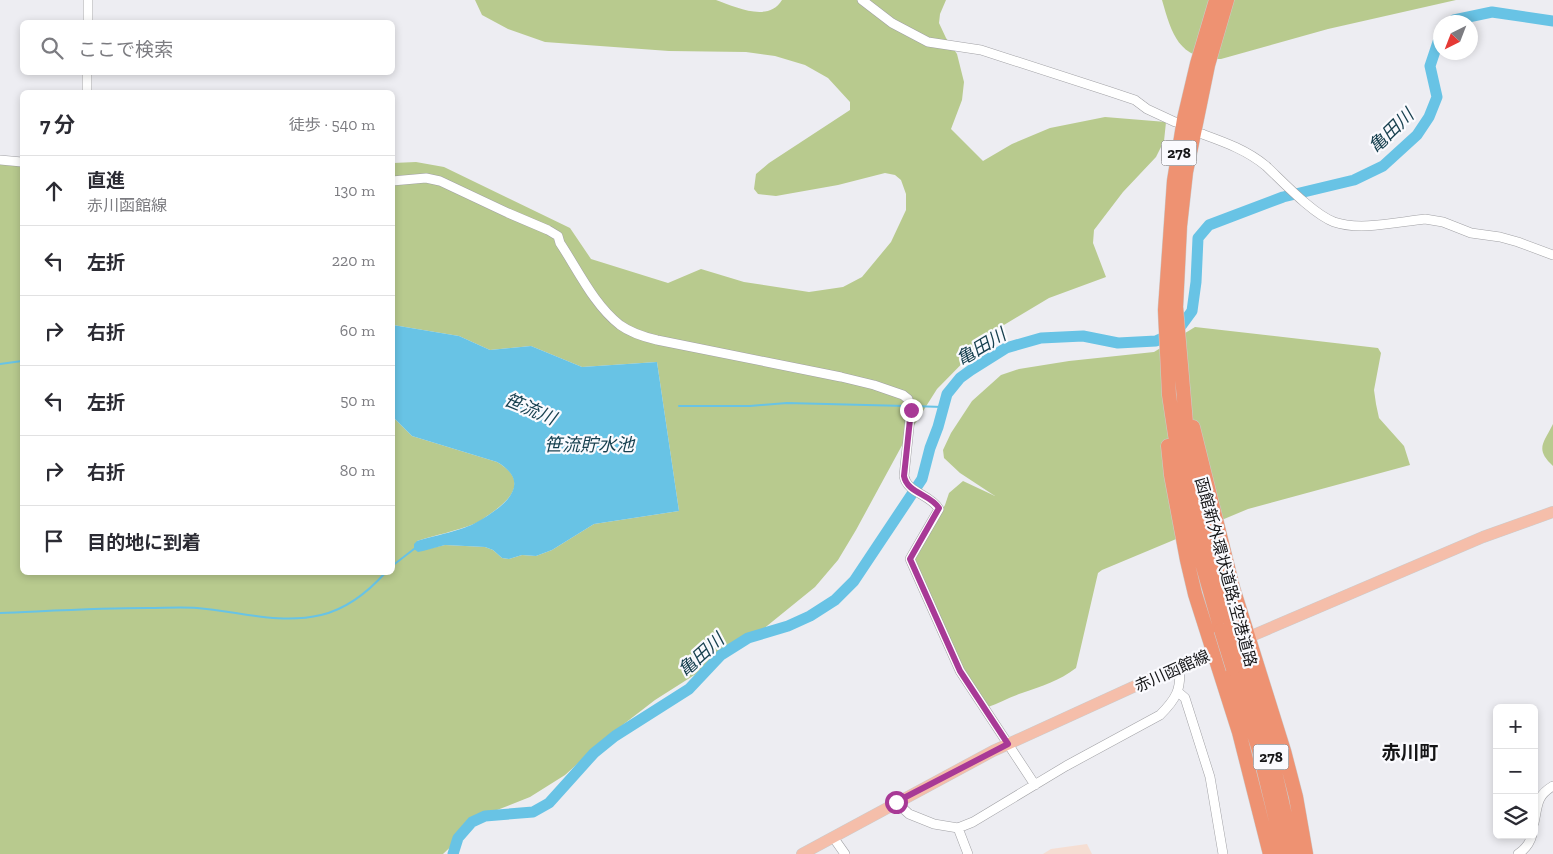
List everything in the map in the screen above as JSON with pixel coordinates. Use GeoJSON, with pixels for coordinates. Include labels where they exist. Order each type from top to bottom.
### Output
{"type":"FeatureCollection","features":[{"type":"Feature","properties":{"kind":"highway","name":"函館新外環状道路;空港道路"},"geometry":{"type":"LineString","coordinates":[[1216,0],[1197,64],[1184,119],[1174,181],[1170,308],[1182,481],[1189,517],[1238,666],[1270,750],[1294,854]]}},
{"type":"Feature","properties":{"kind":"highway","name":"函館新外環状道路;空港道路"},"geometry":{"type":"LineString","coordinates":[[1170,308],[1186,172],[1208,65],[1227,0]]}},
{"type":"Feature","properties":{"kind":"highway"},"geometry":{"type":"LineString","coordinates":[[1176,395],[1194,433],[1233,588],[1284,751],[1296,797],[1306,854]]}},
{"type":"Feature","properties":{"kind":"highway"},"geometry":{"type":"LineString","coordinates":[[1176,395],[1168,444],[1170,475],[1189,569],[1195,594],[1239,732],[1270,854]]}},
{"type":"Feature","properties":{"kind":"highway","name":"函館新外環状道路;空港道路"},"geometry":{"type":"LineString","coordinates":[[1238,666],[1284,854]]}},
{"type":"Feature","properties":{"kind":"main road","name":"赤川函館線"},"geometry":{"type":"LineString","coordinates":[[802,854],[896,802],[1008,744],[1180,666],[1483,537],[1553,512]]}},
{"type":"Feature","properties":{"kind":"street"},"geometry":{"type":"LineString","coordinates":[[88,0],[88,20]]}},
{"type":"Feature","properties":{"kind":"street"},"geometry":{"type":"LineString","coordinates":[[862,0],[892,23],[928,42],[981,50],[1063,76],[1135,100],[1147,109],[1175,122]]}},
{"type":"Feature","properties":{"kind":"street"},"geometry":{"type":"LineString","coordinates":[[87,75],[87,90]]}},
{"type":"Feature","properties":{"kind":"street"},"geometry":{"type":"LineString","coordinates":[[1202,134],[1246,152],[1322,215],[1334,222],[1357,226],[1435,220],[1466,232],[1500,237],[1553,255]]}},
{"type":"Feature","properties":{"kind":"street"},"geometry":{"type":"LineString","coordinates":[[0,160],[20,162]]}},
{"type":"Feature","properties":{"kind":"street"},"geometry":{"type":"LineString","coordinates":[[395,181],[433,178],[558,236],[605,311],[631,331],[657,340],[866,383],[903,395],[910,406],[904,480],[910,488],[924,495],[939,508],[910,559],[960,671],[1035,785]]}},
{"type":"Feature","properties":{"kind":"street"},"geometry":{"type":"LineString","coordinates":[[896,802],[909,814],[934,824],[958,828],[973,822],[1094,750],[1151,721],[1168,707],[1178,692],[1181,685],[1180,666]]}},
{"type":"Feature","properties":{"kind":"street"},"geometry":{"type":"LineString","coordinates":[[1178,692],[1184,698],[1210,777],[1223,854]]}},
{"type":"Feature","properties":{"kind":"street"},"geometry":{"type":"LineString","coordinates":[[1538,806],[1543,792],[1553,786]]}},
{"type":"Feature","properties":{"kind":"street"},"geometry":{"type":"LineString","coordinates":[[958,828],[968,854]]}},
{"type":"Feature","properties":{"kind":"street"},"geometry":{"type":"LineString","coordinates":[[834,837],[845,854]]}},
{"type":"Feature","properties":{"kind":"street"},"geometry":{"type":"LineString","coordinates":[[1518,854],[1527,846],[1530,839]]}},
{"type":"Feature","properties":{"kind":"shaded area"},"geometry":{"type":"Polygon","coordinates":[[[1087,844],[1092,854],[1043,854],[1051,849],[1087,844]]]}},
{"type":"Feature","properties":{"kind":"green space"},"geometry":{"type":"Polygon","coordinates":[[[475,0],[716,0],[742,9],[760,12],[769,11],[782,0],[946,0],[940,14],[939,23],[957,54],[964,82],[962,100],[951,129],[983,161],[1012,144],[1050,128],[1105,117],[1166,122],[1164,141],[1156,157],[1123,192],[1094,230],[1093,243],[1106,277],[1049,298],[994,331],[937,389],[906,438],[838,560],[815,587],[751,639],[655,700],[607,737],[565,775],[530,797],[492,812],[477,822],[443,854],[0,854],[0,162],[20,162],[20,575],[395,575],[395,419],[412,436],[497,462],[507,469],[512,475],[514,482],[514,489],[505,502],[490,514],[474,524],[417,541],[418,551],[445,545],[485,547],[493,550],[502,558],[509,559],[522,555],[536,556],[552,550],[594,524],[679,511],[657,362],[582,367],[531,346],[490,350],[459,336],[395,325],[395,163],[416,162],[444,167],[570,228],[591,259],[668,283],[701,269],[744,282],[809,292],[843,287],[862,277],[891,242],[906,210],[906,194],[901,180],[895,175],[885,173],[838,185],[776,196],[758,194],[754,189],[756,174],[769,163],[850,110],[850,102],[828,78],[805,65],[775,56],[746,52],[669,51],[545,42],[508,29],[482,15],[475,0]]]}},
{"type":"Feature","properties":{"kind":"green space"},"geometry":{"type":"Polygon","coordinates":[[[1162,0],[1456,0],[1328,29],[1221,59],[1195,55],[1180,43],[1174,34],[1162,0]]]}},
{"type":"Feature","properties":{"kind":"green space"},"geometry":{"type":"Polygon","coordinates":[[[1195,327],[1378,348],[1381,353],[1374,390],[1379,418],[1404,446],[1410,465],[1248,509],[1102,570],[1098,573],[1076,668],[1050,683],[988,707],[964,670],[914,557],[945,505],[949,493],[963,481],[995,496],[960,473],[944,458],[943,450],[951,433],[972,401],[1001,375],[1019,369],[1069,361],[1154,352],[1195,327]]]}},
{"type":"Feature","properties":{"kind":"green space"},"geometry":{"type":"Polygon","coordinates":[[[1553,424],[1553,466],[1544,455],[1542,446],[1553,424]]]}},
{"type":"Feature","properties":{"kind":"water","name":"笹流貯水池"},"geometry":{"type":"Polygon","coordinates":[[[395,325],[459,336],[490,350],[531,346],[582,367],[657,362],[679,511],[594,524],[552,550],[536,556],[522,555],[509,559],[502,558],[493,550],[485,547],[445,545],[418,552],[414,549],[414,544],[417,541],[471,525],[504,503],[511,495],[514,487],[513,479],[508,470],[497,462],[412,436],[395,419],[395,325]]]}},
{"type":"Feature","properties":{"kind":"waterway","name":"亀田川"},"geometry":{"type":"LineString","coordinates":[[1478,15],[1492,12],[1553,21]]}},
{"type":"Feature","properties":{"kind":"waterway","name":"亀田川"},"geometry":{"type":"LineString","coordinates":[[453,854],[458,838],[472,822],[485,816],[533,812],[549,803],[594,753],[615,736],[689,689],[721,655],[748,638],[788,626],[810,616],[835,600],[854,581],[922,479],[947,394],[960,378],[1006,348],[1041,338],[1083,336],[1118,343],[1156,341],[1169,335],[1181,326],[1192,311],[1196,282],[1198,238],[1209,225],[1283,197],[1354,180],[1383,166],[1417,135],[1429,117],[1437,97],[1430,66],[1433,57]]}},
{"type":"Feature","properties":{"kind":"waterway","name":"笹流川"},"geometry":{"type":"LineString","coordinates":[[0,364],[20,361]]}},
{"type":"Feature","properties":{"kind":"waterway","name":"笹流川"},"geometry":{"type":"LineString","coordinates":[[679,406],[750,406],[787,403],[906,406]]}},
{"type":"Feature","properties":{"kind":"waterway","name":"笹流川"},"geometry":{"type":"LineString","coordinates":[[913,406],[942,407]]}},
{"type":"Feature","properties":{"kind":"waterway"},"geometry":{"type":"LineString","coordinates":[[395,564],[414,549]]}},
{"type":"Feature","properties":{"kind":"waterway"},"geometry":{"type":"LineString","coordinates":[[0,613],[111,608],[197,608],[274,618],[305,618],[331,612],[349,604],[383,575]]}},
{"type":"Feature","properties":{"kind":"district","name":"赤川町"},"geometry":{"type":"Point","coordinates":[1410,752]}},
{"type":"Feature","properties":{"kind":"route"},"geometry":{"type":"LineString","coordinates":[[896,802],[1008,744],[960,671],[910,559],[939,508],[924,495],[910,488],[904,480],[911,410]]}}]}
